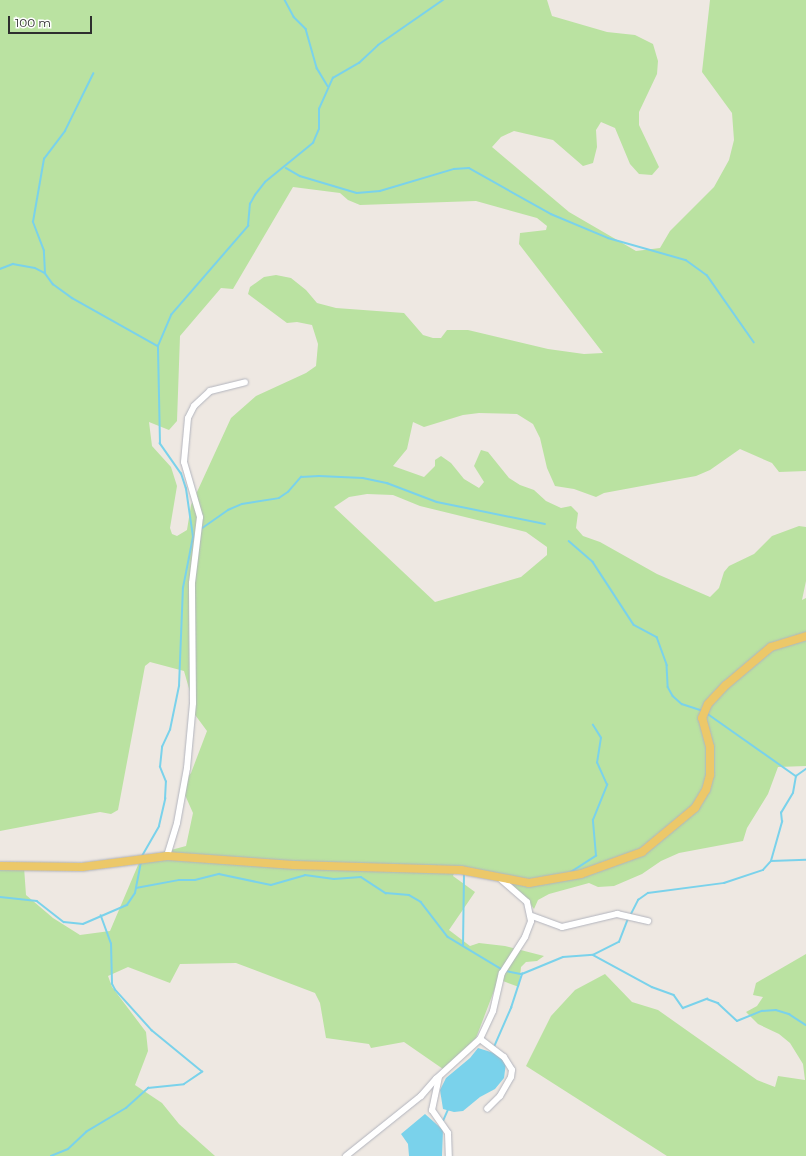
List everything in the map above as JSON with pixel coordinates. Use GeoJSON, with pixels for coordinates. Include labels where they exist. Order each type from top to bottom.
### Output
{"type":"FeatureCollection","features":[{"type":"Feature","properties":{"kind":"main road"},"geometry":{"type":"LineString","coordinates":[[0,866],[82,867],[168,856],[294,865],[461,870],[524,882],[544,882],[598,868],[649,848],[695,808],[706,790],[710,775],[710,754],[702,718],[708,704],[726,685],[771,648],[806,636]]}},
{"type":"Feature","properties":{"kind":"street"},"geometry":{"type":"LineString","coordinates":[[168,856],[177,823],[187,768],[193,703],[192,583],[200,517],[184,462],[186,431],[191,412],[202,397],[226,385],[245,382]]}},
{"type":"Feature","properties":{"kind":"street"},"geometry":{"type":"LineString","coordinates":[[346,1156],[421,1096],[440,1075],[480,1039],[493,1011],[502,973],[525,936],[532,916],[527,902],[497,876]]}},
{"type":"Feature","properties":{"kind":"street"},"geometry":{"type":"LineString","coordinates":[[532,916],[562,927],[616,914],[648,922]]}},
{"type":"Feature","properties":{"kind":"street"},"geometry":{"type":"LineString","coordinates":[[480,1039],[504,1057],[512,1070],[512,1077],[500,1096],[487,1109]]}},
{"type":"Feature","properties":{"kind":"street"},"geometry":{"type":"LineString","coordinates":[[440,1075],[432,1110],[446,1130],[449,1156]]}},
{"type":"Feature","properties":{"kind":"green space"},"geometry":{"type":"Polygon","coordinates":[[[0,0],[547,0],[552,16],[607,32],[635,35],[653,44],[658,61],[657,74],[639,112],[639,125],[659,167],[652,175],[639,174],[630,164],[615,128],[601,122],[596,130],[597,147],[593,163],[583,166],[553,140],[514,131],[501,137],[492,147],[569,212],[636,251],[660,248],[670,231],[714,187],[729,160],[734,140],[732,113],[702,72],[710,0],[806,0],[806,471],[779,472],[772,463],[740,449],[710,470],[696,476],[604,493],[596,497],[574,489],[555,486],[547,468],[540,438],[533,424],[517,414],[479,413],[463,415],[424,427],[413,422],[407,449],[393,466],[424,477],[435,466],[435,460],[441,456],[451,463],[464,479],[479,488],[484,482],[474,466],[481,450],[488,452],[509,478],[520,485],[534,490],[546,501],[561,508],[571,506],[578,513],[576,528],[583,536],[600,542],[657,574],[710,597],[719,588],[724,572],[729,566],[754,554],[772,536],[799,526],[806,527],[806,581],[802,600],[806,598],[806,766],[778,767],[768,794],[747,828],[743,841],[679,853],[661,861],[642,874],[614,886],[598,887],[589,883],[549,894],[538,900],[534,909],[526,898],[500,877],[456,867],[453,876],[475,892],[449,930],[470,946],[479,943],[505,946],[544,956],[537,961],[526,962],[521,967],[519,987],[503,981],[497,983],[476,1038],[443,1069],[404,1042],[371,1048],[369,1044],[326,1038],[320,1003],[315,993],[236,963],[180,964],[170,983],[128,967],[108,976],[112,987],[146,1032],[148,1051],[135,1085],[162,1103],[179,1124],[215,1156],[0,1156],[0,867],[24,867],[26,895],[53,918],[80,935],[110,931],[141,858],[186,846],[193,813],[181,786],[191,773],[207,731],[190,708],[192,699],[184,671],[150,662],[145,666],[118,810],[111,814],[100,812],[0,831],[0,0]],[[293,187],[233,289],[221,288],[180,336],[177,421],[169,430],[149,422],[152,446],[171,467],[177,486],[170,528],[172,534],[177,536],[187,530],[191,505],[231,418],[256,396],[306,373],[316,366],[318,344],[312,325],[297,322],[287,323],[248,294],[250,287],[264,277],[276,275],[291,278],[306,290],[317,303],[336,308],[404,313],[423,335],[433,338],[441,338],[447,330],[468,330],[548,349],[584,354],[603,353],[519,244],[520,233],[546,230],[547,226],[537,218],[476,201],[360,205],[348,200],[340,193],[293,187]],[[367,494],[349,497],[334,507],[435,602],[521,577],[547,555],[547,547],[526,532],[420,506],[393,495],[367,494]]]}},
{"type":"Feature","properties":{"kind":"green space"},"geometry":{"type":"Polygon","coordinates":[[[806,954],[806,1156],[667,1156],[526,1066],[551,1016],[575,990],[605,974],[632,1002],[658,1010],[757,1080],[775,1087],[778,1076],[805,1080],[803,1064],[790,1043],[779,1034],[758,1024],[746,1012],[757,1006],[763,997],[753,995],[756,983],[806,954]]]}},
{"type":"Feature","properties":{"kind":"water"},"geometry":{"type":"Polygon","coordinates":[[[478,1048],[497,1054],[506,1063],[504,1078],[495,1089],[480,1097],[463,1111],[454,1112],[443,1109],[440,1090],[446,1078],[470,1058],[478,1048]]]}},
{"type":"Feature","properties":{"kind":"water"},"geometry":{"type":"Polygon","coordinates":[[[425,1114],[443,1130],[442,1156],[409,1156],[408,1144],[401,1134],[425,1114]]]}},
{"type":"Feature","properties":{"kind":"waterway"},"geometry":{"type":"LineString","coordinates":[[285,0],[294,17],[306,29],[317,68],[328,86]]}},
{"type":"Feature","properties":{"kind":"waterway"},"geometry":{"type":"LineString","coordinates":[[142,856],[159,826],[165,799],[166,782],[160,767],[162,747],[170,730],[179,686],[183,588],[193,537],[186,489],[181,474],[160,444],[158,346],[171,315],[248,226],[250,204],[255,195],[265,182],[313,143],[319,129],[319,109],[333,78],[359,63],[378,45],[443,0]]}},
{"type":"Feature","properties":{"kind":"waterway"},"geometry":{"type":"LineString","coordinates":[[45,273],[44,251],[33,222],[44,159],[65,131],[93,74]]}},
{"type":"Feature","properties":{"kind":"waterway"},"geometry":{"type":"LineString","coordinates":[[286,168],[300,176],[357,193],[380,191],[454,169],[469,168],[551,214],[608,238],[686,260],[707,275],[754,342]]}},
{"type":"Feature","properties":{"kind":"waterway"},"geometry":{"type":"LineString","coordinates":[[0,269],[13,264],[35,268],[45,273],[53,284],[72,298],[158,346]]}},
{"type":"Feature","properties":{"kind":"waterway"},"geometry":{"type":"LineString","coordinates":[[201,529],[228,510],[242,504],[279,498],[288,492],[301,477],[319,476],[363,478],[387,483],[437,502],[545,524]]}},
{"type":"Feature","properties":{"kind":"waterway"},"geometry":{"type":"LineString","coordinates":[[569,541],[593,562],[634,625],[657,637],[667,665],[668,687],[673,696],[682,704],[703,711]]}},
{"type":"Feature","properties":{"kind":"waterway"},"geometry":{"type":"LineString","coordinates":[[708,714],[796,776]]}},
{"type":"Feature","properties":{"kind":"waterway"},"geometry":{"type":"LineString","coordinates":[[571,872],[596,856],[593,820],[607,785],[597,763],[601,738],[593,725]]}},
{"type":"Feature","properties":{"kind":"waterway"},"geometry":{"type":"LineString","coordinates":[[630,916],[638,900],[648,893],[724,883],[763,870],[771,861],[782,822],[781,813],[793,793],[796,776],[806,769]]}},
{"type":"Feature","properties":{"kind":"waterway"},"geometry":{"type":"LineString","coordinates":[[771,861],[806,860]]}},
{"type":"Feature","properties":{"kind":"waterway"},"geometry":{"type":"LineString","coordinates":[[0,897],[37,901],[64,922],[83,924],[127,905],[135,893],[141,861]]}},
{"type":"Feature","properties":{"kind":"waterway"},"geometry":{"type":"LineString","coordinates":[[136,888],[179,880],[195,880],[219,874],[271,885],[305,875],[334,879],[361,877],[386,893],[409,895],[421,902],[448,937],[503,970]]}},
{"type":"Feature","properties":{"kind":"waterway"},"geometry":{"type":"LineString","coordinates":[[463,946],[464,874]]}},
{"type":"Feature","properties":{"kind":"waterway"},"geometry":{"type":"LineString","coordinates":[[51,1156],[68,1149],[86,1132],[126,1108],[148,1088],[184,1084],[202,1072],[152,1031],[115,990],[112,984],[111,944],[101,916]]}},
{"type":"Feature","properties":{"kind":"waterway"},"geometry":{"type":"LineString","coordinates":[[506,971],[522,974],[563,957],[593,955],[619,942],[628,919]]}},
{"type":"Feature","properties":{"kind":"waterway"},"geometry":{"type":"LineString","coordinates":[[593,955],[652,987],[674,995],[683,1008],[707,999],[718,1003],[737,1021],[762,1011],[776,1010],[789,1014],[806,1025]]}},
{"type":"Feature","properties":{"kind":"waterway"},"geometry":{"type":"LineString","coordinates":[[494,1047],[511,1008],[522,974]]}},
{"type":"Feature","properties":{"kind":"waterway"},"geometry":{"type":"LineString","coordinates":[[443,1121],[448,1110]]}}]}
